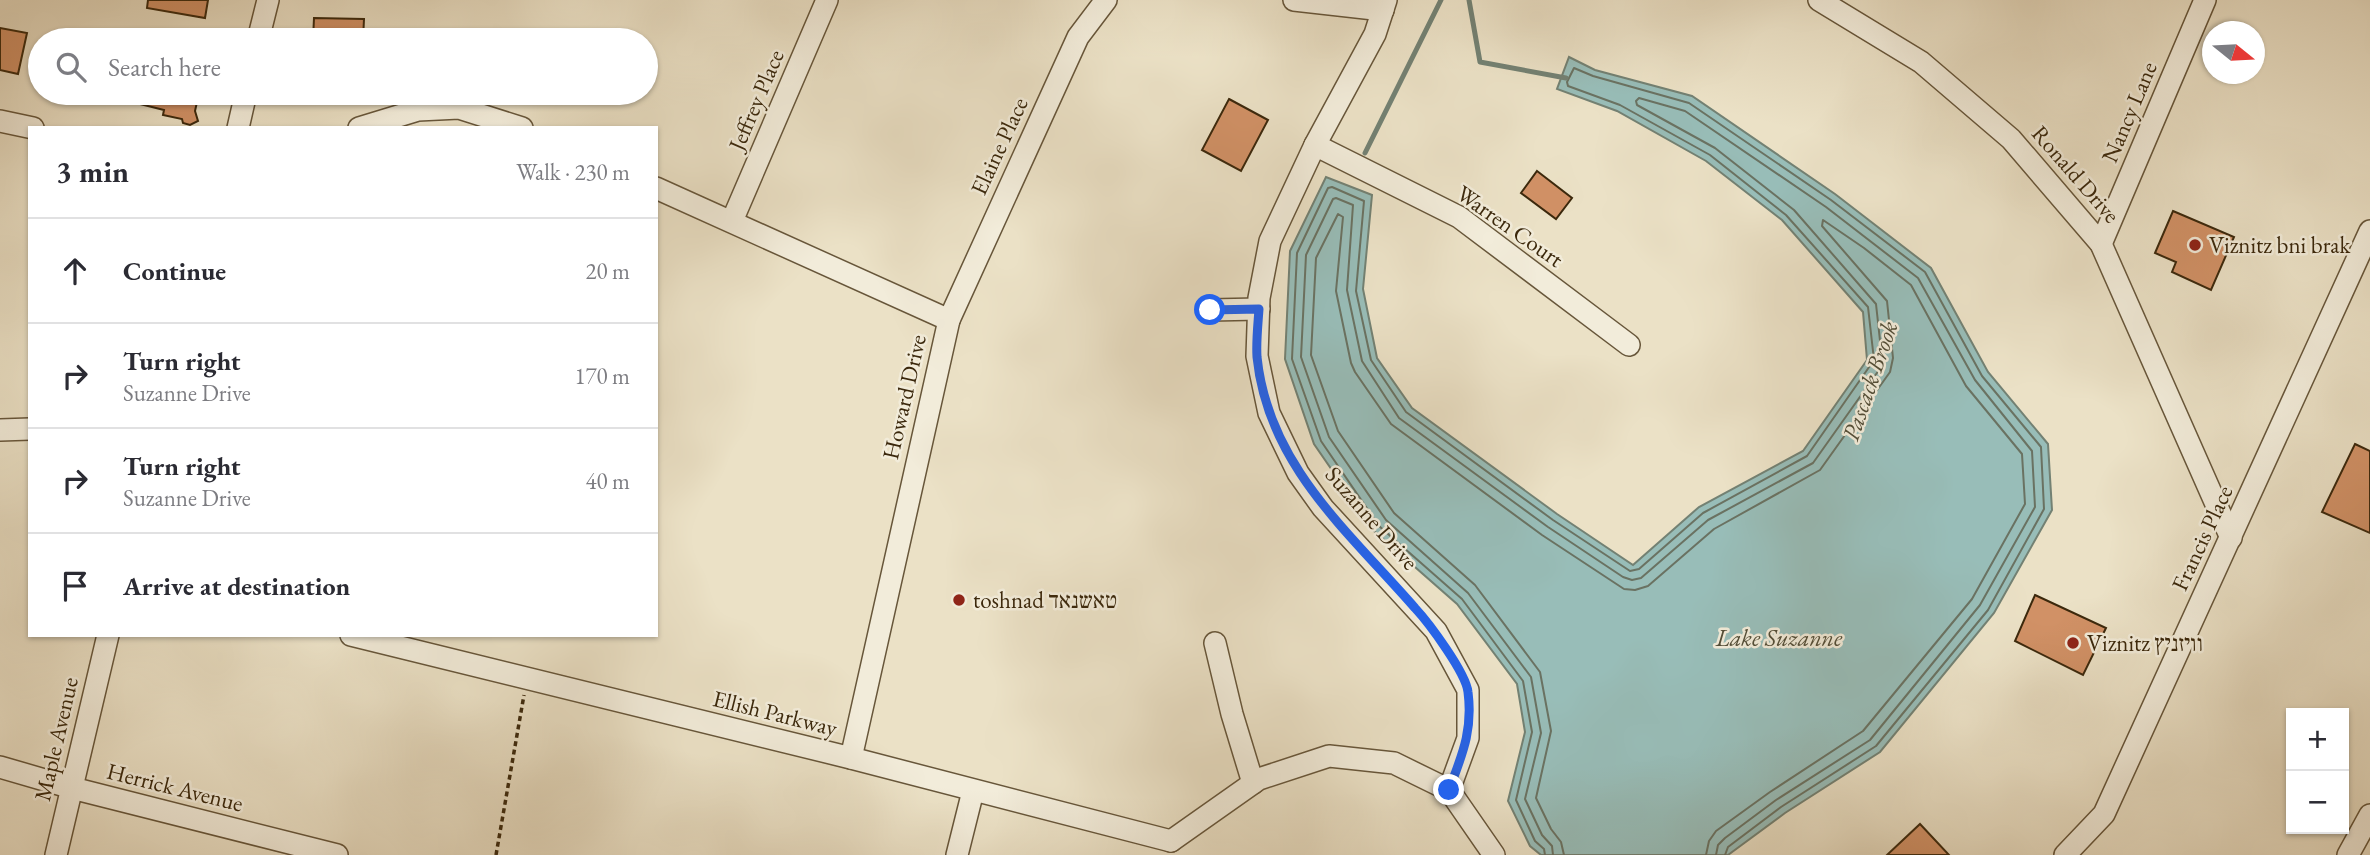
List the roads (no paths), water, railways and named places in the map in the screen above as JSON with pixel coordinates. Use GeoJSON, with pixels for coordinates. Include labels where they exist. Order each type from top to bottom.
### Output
{"type":"FeatureCollection","features":[{"type":"Feature","properties":{"kind":"street"},"geometry":{"type":"LineString","coordinates":[[261,28],[268,0]]}},
{"type":"Feature","properties":{"kind":"street","name":"Jeffrey Place"},"geometry":{"type":"LineString","coordinates":[[732,221],[827,0]]}},
{"type":"Feature","properties":{"kind":"street","name":"Elaine Place"},"geometry":{"type":"LineString","coordinates":[[949,320],[1078,37],[1107,0]]}},
{"type":"Feature","properties":{"kind":"street"},"geometry":{"type":"LineString","coordinates":[[1294,0],[1385,5]]}},
{"type":"Feature","properties":{"kind":"street","name":"Ronald Drive"},"geometry":{"type":"LineString","coordinates":[[1819,0],[1921,62],[2011,139],[2101,244],[2231,538]]}},
{"type":"Feature","properties":{"kind":"street","name":"Nancy Lane"},"geometry":{"type":"LineString","coordinates":[[2101,244],[2205,0]]}},
{"type":"Feature","properties":{"kind":"street","name":"Suzanne Drive"},"geometry":{"type":"LineString","coordinates":[[1385,5],[1375,34],[1315,145],[1270,240],[1259,298],[1257,356],[1269,413],[1298,473],[1323,508],[1436,631],[1468,690],[1468,738],[1449,790]]}},
{"type":"Feature","properties":{"kind":"street"},"geometry":{"type":"LineString","coordinates":[[238,126],[243,105]]}},
{"type":"Feature","properties":{"kind":"street"},"geometry":{"type":"LineString","coordinates":[[366,126],[418,110],[459,108],[516,126]]}},
{"type":"Feature","properties":{"kind":"street"},"geometry":{"type":"LineString","coordinates":[[0,121],[28,127]]}},
{"type":"Feature","properties":{"kind":"street","name":"Warren Court"},"geometry":{"type":"LineString","coordinates":[[1315,145],[1459,217],[1629,345]]}},
{"type":"Feature","properties":{"kind":"street","name":"Howard Drive"},"geometry":{"type":"LineString","coordinates":[[659,192],[732,221],[949,320],[850,758]]}},
{"type":"Feature","properties":{"kind":"street","name":"Francis Place"},"geometry":{"type":"LineString","coordinates":[[2064,855],[2104,814],[2370,231]]}},
{"type":"Feature","properties":{"kind":"street"},"geometry":{"type":"LineString","coordinates":[[1210,310],[1259,309]]}},
{"type":"Feature","properties":{"kind":"street"},"geometry":{"type":"LineString","coordinates":[[0,430],[28,429]]}},
{"type":"Feature","properties":{"kind":"street","name":"Maple Avenue"},"geometry":{"type":"LineString","coordinates":[[56,855],[108,637]]}},
{"type":"Feature","properties":{"kind":"street","name":"Ellish Parkway"},"geometry":{"type":"LineString","coordinates":[[383,639],[527,679],[850,758],[1172,848]]}},
{"type":"Feature","properties":{"kind":"street"},"geometry":{"type":"LineString","coordinates":[[1215,643],[1232,714],[1253,783]]}},
{"type":"Feature","properties":{"kind":"street"},"geometry":{"type":"LineString","coordinates":[[1172,848],[1259,779],[1329,756],[1394,763],[1449,790],[1494,855]]}},
{"type":"Feature","properties":{"kind":"street","name":"Herrick Avenue"},"geometry":{"type":"LineString","coordinates":[[0,767],[72,788],[337,855]]}},
{"type":"Feature","properties":{"kind":"street"},"geometry":{"type":"LineString","coordinates":[[957,855],[973,791]]}},
{"type":"Feature","properties":{"kind":"street"},"geometry":{"type":"LineString","coordinates":[[2348,855],[2370,815]]}},
{"type":"Feature","properties":{"kind":"water","name":"Lake Suzanne"},"geometry":{"type":"Polygon","coordinates":[[[1569,57],[1595,70],[1692,96],[1835,194],[1931,268],[1988,372],[2048,444],[2052,510],[1994,613],[1880,752],[1785,813],[1728,855],[1541,855],[1530,846],[1508,801],[1525,732],[1517,684],[1457,604],[1374,531],[1314,444],[1285,359],[1290,251],[1326,177],[1372,195],[1363,289],[1377,358],[1412,408],[1557,514],[1633,565],[1699,507],[1803,451],[1867,360],[1863,312],[1782,220],[1706,161],[1617,111],[1557,89],[1569,57]]]}},
{"type":"Feature","properties":{"kind":"waterway"},"geometry":{"type":"LineString","coordinates":[[1365,153],[1441,0]]}},
{"type":"Feature","properties":{"kind":"waterway","name":"Pascack Brook"},"geometry":{"type":"LineString","coordinates":[[1469,0],[1480,62],[1566,78]]}},
{"type":"Feature","properties":{"kind":"place","name":"Viznitz bni brak"},"geometry":{"type":"Point","coordinates":[2195,245]}},
{"type":"Feature","properties":{"kind":"place","name":"toshnad טאשנאד"},"geometry":{"type":"Point","coordinates":[959,600]}},
{"type":"Feature","properties":{"kind":"place","name":"Viznitz וויזניץ"},"geometry":{"type":"Point","coordinates":[2073,643]}}]}
